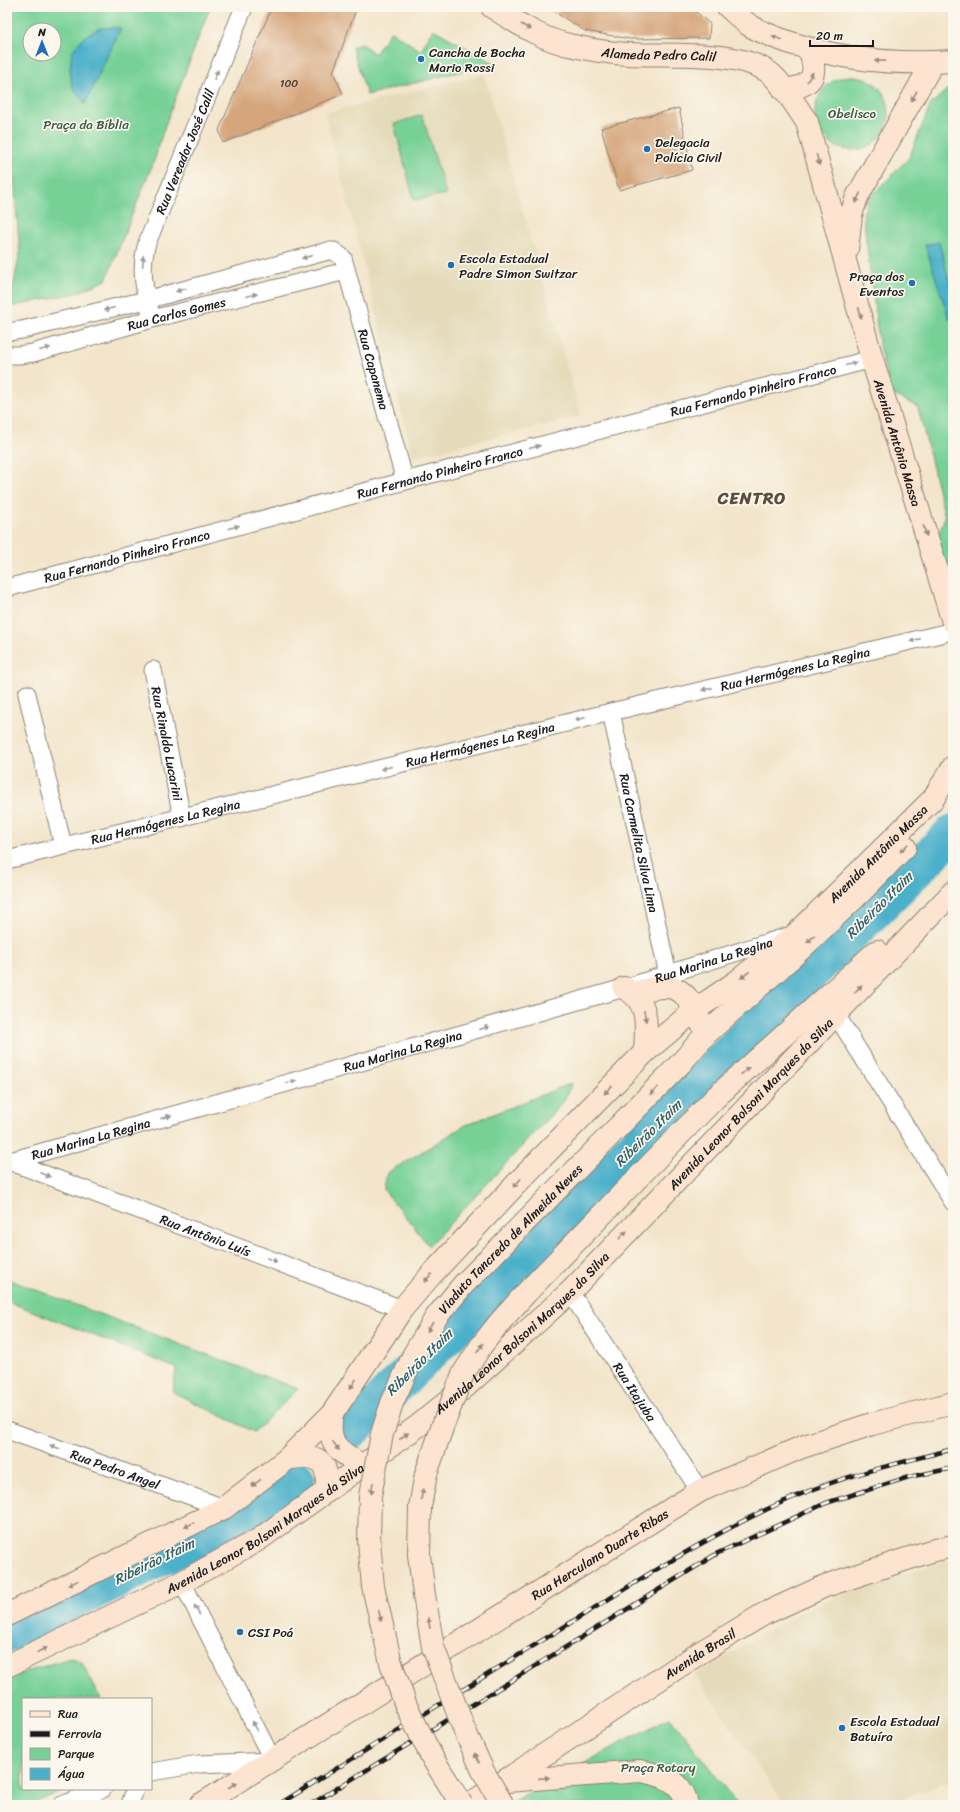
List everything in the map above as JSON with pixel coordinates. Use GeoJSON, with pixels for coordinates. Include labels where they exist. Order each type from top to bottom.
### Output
{"type":"FeatureCollection","features":[{"type":"Feature","properties":{"kind":"main road","name":"Alameda Pedro Calil"},"geometry":{"type":"LineString","coordinates":[[492,7],[546,38],[572,46],[626,54],[732,57],[752,63],[771,74],[807,122]]}},
{"type":"Feature","properties":{"kind":"main road"},"geometry":{"type":"LineString","coordinates":[[728,7],[749,25],[777,38],[818,51],[872,61],[943,61]]}},
{"type":"Feature","properties":{"kind":"main road"},"geometry":{"type":"LineString","coordinates":[[784,90],[800,88],[812,77],[818,51]]}},
{"type":"Feature","properties":{"kind":"main road","name":"Avenida Antônio Massa"},"geometry":{"type":"LineString","coordinates":[[846,262],[851,215],[857,197],[943,61]]}},
{"type":"Feature","properties":{"kind":"main road","name":"Avenida Antônio Massa"},"geometry":{"type":"LineString","coordinates":[[807,122],[872,359],[953,622]]}},
{"type":"Feature","properties":{"kind":"main road","name":"Avenida Antônio Massa"},"geometry":{"type":"LineString","coordinates":[[796,934],[933,799],[953,767]]}},
{"type":"Feature","properties":{"kind":"main road"},"geometry":{"type":"LineString","coordinates":[[629,991],[653,987],[672,987],[680,991],[687,997],[695,1010],[706,1034],[770,978],[861,892],[929,823],[945,802],[953,785]]}},
{"type":"Feature","properties":{"kind":"main road","name":"Avenida Leonor Bolsoni Marques da Silva"},"geometry":{"type":"LineString","coordinates":[[503,1805],[483,1771],[464,1729],[433,1647],[419,1555],[420,1507],[426,1474],[443,1424],[463,1374],[481,1346],[526,1293],[716,1097],[900,930],[953,877]]}},
{"type":"Feature","properties":{"kind":"main road","name":"Avenida Leonor Bolsoni Marques da Silva"},"geometry":{"type":"LineString","coordinates":[[7,1666],[182,1582],[258,1540],[418,1426],[465,1387],[570,1292],[953,892]]}},
{"type":"Feature","properties":{"kind":"main road"},"geometry":{"type":"LineString","coordinates":[[7,1615],[224,1508],[287,1460],[332,1414],[402,1309],[431,1275],[521,1179],[645,1052],[695,1010],[736,982],[796,934]]}},
{"type":"Feature","properties":{"kind":"main road"},"geometry":{"type":"LineString","coordinates":[[770,978],[775,951]]}},
{"type":"Feature","properties":{"kind":"main road"},"geometry":{"type":"LineString","coordinates":[[629,991],[642,1004],[645,1015],[645,1052]]}},
{"type":"Feature","properties":{"kind":"main road","name":"Viaduto Tancredo de Almeida Neves"},"geometry":{"type":"LineString","coordinates":[[462,1805],[433,1759],[406,1706],[391,1663],[373,1586],[369,1541],[370,1496],[382,1434],[392,1403],[414,1354],[437,1316],[463,1285],[681,1063],[706,1034]]}},
{"type":"Feature","properties":{"kind":"main road","name":"Rua Herculano Duarte Ribas"},"geometry":{"type":"LineString","coordinates":[[200,1805],[700,1491],[802,1447],[872,1424],[953,1403]]}},
{"type":"Feature","properties":{"kind":"main road"},"geometry":{"type":"LineString","coordinates":[[332,1414],[330,1434],[334,1444],[342,1453],[363,1466]]}},
{"type":"Feature","properties":{"kind":"main road"},"geometry":{"type":"LineString","coordinates":[[287,1460],[304,1456],[317,1458],[325,1468],[328,1479],[326,1492]]}},
{"type":"Feature","properties":{"kind":"main road","name":"Avenida Brasil"},"geometry":{"type":"LineString","coordinates":[[468,1805],[701,1652],[764,1614],[825,1586],[931,1551],[953,1546]]}},
{"type":"Feature","properties":{"kind":"main road"},"geometry":{"type":"LineString","coordinates":[[506,1781],[640,1772],[660,1774],[676,1783],[686,1797],[687,1805]]}},
{"type":"Feature","properties":{"kind":"street","name":"Rua Vereador José Calil"},"geometry":{"type":"LineString","coordinates":[[152,320],[146,300],[142,273],[143,255],[244,7]]}},
{"type":"Feature","properties":{"kind":"street","name":"Rua Carlos Gomes"},"geometry":{"type":"LineString","coordinates":[[7,332],[22,330],[146,300],[328,251],[334,251],[344,265],[33,353],[7,355]]}},
{"type":"Feature","properties":{"kind":"street","name":"Rua Capanema"},"geometry":{"type":"LineString","coordinates":[[344,265],[405,481]]}},
{"type":"Feature","properties":{"kind":"street","name":"Rua Fernando Pinheiro Franco"},"geometry":{"type":"LineString","coordinates":[[7,588],[405,481],[872,359]]}},
{"type":"Feature","properties":{"kind":"street","name":"Rua Hermógenes La Regina"},"geometry":{"type":"LineString","coordinates":[[7,860],[612,712],[953,631]]}},
{"type":"Feature","properties":{"kind":"street","name":"Rua Rinaldo Lucarini"},"geometry":{"type":"LineString","coordinates":[[153,670],[182,818]]}},
{"type":"Feature","properties":{"kind":"street"},"geometry":{"type":"LineString","coordinates":[[27,694],[63,846]]}},
{"type":"Feature","properties":{"kind":"street","name":"Rua Carmelita Silva Lima"},"geometry":{"type":"LineString","coordinates":[[612,712],[668,975]]}},
{"type":"Feature","properties":{"kind":"street","name":"Rua Marina La Regina"},"geometry":{"type":"LineString","coordinates":[[8,1161],[629,991],[668,975],[796,934]]}},
{"type":"Feature","properties":{"kind":"street"},"geometry":{"type":"LineString","coordinates":[[836,1013],[953,1202]]}},
{"type":"Feature","properties":{"kind":"street","name":"Rua Antônio Luís"},"geometry":{"type":"LineString","coordinates":[[8,1161],[402,1309]]}},
{"type":"Feature","properties":{"kind":"street","name":"Rua Itajuba"},"geometry":{"type":"LineString","coordinates":[[570,1292],[700,1491]]}},
{"type":"Feature","properties":{"kind":"street","name":"Rua Pedro Angel"},"geometry":{"type":"LineString","coordinates":[[7,1430],[224,1508]]}},
{"type":"Feature","properties":{"kind":"street"},"geometry":{"type":"LineString","coordinates":[[152,1772],[198,1764],[272,1761],[182,1582]]}},
{"type":"Feature","properties":{"kind":"street"},"geometry":{"type":"LineString","coordinates":[[62,1805],[100,1790]]}},
{"type":"Feature","properties":{"kind":"street"},"geometry":{"type":"LineString","coordinates":[[130,1805],[134,1790]]}},
{"type":"Feature","properties":{"kind":"shaded area","name":"Escola Estadual Padre Simon Switzar"},"geometry":{"type":"Polygon","coordinates":[[[484,74],[581,416],[413,457],[325,113],[484,74]]]}},
{"type":"Feature","properties":{"kind":"shaded area","name":"Escola Estadual Batuíra"},"geometry":{"type":"Polygon","coordinates":[[[953,1559],[953,1780],[882,1805],[785,1805],[695,1675],[800,1612],[857,1588],[953,1559]]]}},
{"type":"Feature","properties":{"kind":"green space","name":"Praça da Bíblia"},"geometry":{"type":"Polygon","coordinates":[[[7,7],[210,7],[163,131],[155,158],[106,280],[76,293],[9,307],[20,253],[7,93],[7,7]]]}},
{"type":"Feature","properties":{"kind":"green space","name":"Cancha de Bocha Mario Rossi"},"geometry":{"type":"Polygon","coordinates":[[[433,29],[494,63],[367,95],[352,47],[362,44],[375,54],[391,31],[421,51],[433,29]]]}},
{"type":"Feature","properties":{"kind":"green space","name":"Obelisco"},"geometry":{"type":"Polygon","coordinates":[[[852,76],[866,79],[878,87],[886,99],[889,113],[886,127],[878,139],[866,147],[852,150],[838,147],[826,139],[818,127],[815,113],[818,99],[826,87],[838,79],[852,76]]]}},
{"type":"Feature","properties":{"kind":"green space","name":"Praça dos Eventos"},"geometry":{"type":"Polygon","coordinates":[[[950,87],[953,87],[953,589],[934,546],[945,517],[918,407],[892,394],[880,351],[863,214],[869,198],[909,158],[931,104],[950,87]]]}},
{"type":"Feature","properties":{"kind":"green space"},"geometry":{"type":"Polygon","coordinates":[[[422,115],[446,194],[414,200],[394,124],[422,115]]]}},
{"type":"Feature","properties":{"kind":"green space"},"geometry":{"type":"Polygon","coordinates":[[[572,1083],[563,1102],[429,1246],[384,1190],[387,1173],[466,1125],[572,1083]]]}},
{"type":"Feature","properties":{"kind":"green space"},"geometry":{"type":"Polygon","coordinates":[[[7,1279],[298,1389],[254,1432],[173,1392],[176,1368],[7,1301],[7,1279]]]}},
{"type":"Feature","properties":{"kind":"green space"},"geometry":{"type":"Polygon","coordinates":[[[70,1658],[81,1661],[100,1698],[22,1698],[22,1790],[66,1790],[29,1805],[7,1805],[7,1678],[70,1658]]]}},
{"type":"Feature","properties":{"kind":"green space","name":"Praça Rotary"},"geometry":{"type":"Polygon","coordinates":[[[670,1717],[738,1805],[506,1805],[670,1717]]]}},
{"type":"Feature","properties":{"kind":"water"},"geometry":{"type":"Polygon","coordinates":[[[100,28],[121,28],[85,104],[72,86],[70,70],[72,51],[85,36],[100,28]]]}},
{"type":"Feature","properties":{"kind":"water"},"geometry":{"type":"Polygon","coordinates":[[[939,242],[953,296],[953,318],[949,319],[925,245],[939,242]]]}},
{"type":"Feature","properties":{"kind":"building"},"geometry":{"type":"Polygon","coordinates":[[[272,7],[357,7],[333,72],[343,94],[223,143],[219,130],[272,7]]]}},
{"type":"Feature","properties":{"kind":"building"},"geometry":{"type":"Polygon","coordinates":[[[547,7],[690,7],[710,24],[709,38],[630,39],[585,31],[547,7]]]}},
{"type":"Feature","properties":{"kind":"building","name":"Delegacia Polícia Civil"},"geometry":{"type":"Polygon","coordinates":[[[679,108],[692,170],[619,190],[601,128],[679,108]]]}},
{"type":"Feature","properties":{"kind":"waterway","name":"Ribeirão Itaim"},"geometry":{"type":"LineString","coordinates":[[346,1435],[461,1322],[570,1210],[953,833]]}},
{"type":"Feature","properties":{"kind":"waterway","name":"Ribeirão Itaim"},"geometry":{"type":"LineString","coordinates":[[7,1634],[232,1522],[296,1479]]}},
{"type":"Feature","properties":{"kind":"railway"},"geometry":{"type":"LineString","coordinates":[[278,1805],[652,1572],[740,1523],[794,1497],[833,1482],[953,1449]]}},
{"type":"Feature","properties":{"kind":"railway"},"geometry":{"type":"LineString","coordinates":[[310,1805],[718,1553],[826,1503],[909,1477],[953,1468]]}},
{"type":"Feature","properties":{"kind":"place","name":"Cancha de Bocha Mario Rossi"},"geometry":{"type":"Point","coordinates":[421,59]}},
{"type":"Feature","properties":{"kind":"place","name":"Delegacia Polícia Civil"},"geometry":{"type":"Point","coordinates":[647,149]}},
{"type":"Feature","properties":{"kind":"place","name":"Escola Estadual Padre Simon Switzar"},"geometry":{"type":"Point","coordinates":[451,265]}},
{"type":"Feature","properties":{"kind":"place","name":"Praça dos Eventos"},"geometry":{"type":"Point","coordinates":[912,283]}},
{"type":"Feature","properties":{"kind":"place","name":"CSI Poá"},"geometry":{"type":"Point","coordinates":[240,1632]}},
{"type":"Feature","properties":{"kind":"place","name":"Escola Estadual Batuíra"},"geometry":{"type":"Point","coordinates":[842,1728]}},
{"type":"Feature","properties":{"kind":"district","name":"CENTRO"},"geometry":{"type":"Point","coordinates":[752,498]}}]}
